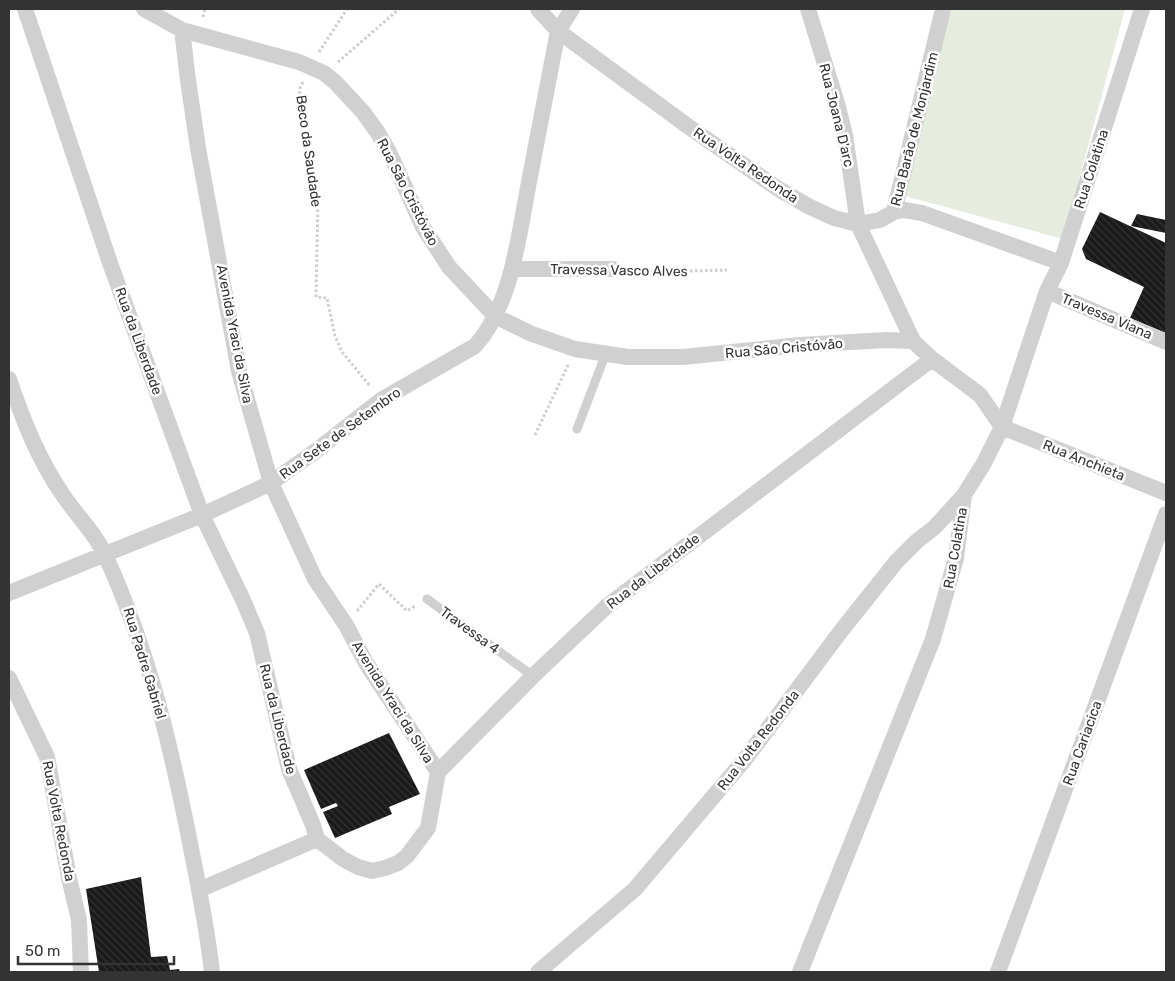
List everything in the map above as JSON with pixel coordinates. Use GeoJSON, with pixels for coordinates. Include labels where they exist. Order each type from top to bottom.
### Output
{"type":"FeatureCollection","features":[{"type":"Feature","properties":{"kind":"street","name":"Rua da Liberdade"},"geometry":{"type":"LineString","coordinates":[[26,9],[107,253],[202,515],[257,633],[289,769],[317,839]]}},
{"type":"Feature","properties":{"kind":"street","name":"Rua São Cristóvão"},"geometry":{"type":"LineString","coordinates":[[144,9],[182,30],[277,55],[317,70],[335,82],[363,112],[390,154],[423,227],[449,267],[495,316],[532,334],[575,349],[628,357],[683,357],[800,345],[886,340],[914,341]]}},
{"type":"Feature","properties":{"kind":"street","name":"Rua Volta Redonda"},"geometry":{"type":"LineString","coordinates":[[538,9],[558,31],[776,188],[834,218],[858,224]]}},
{"type":"Feature","properties":{"kind":"street"},"geometry":{"type":"LineString","coordinates":[[558,31],[572,9]]}},
{"type":"Feature","properties":{"kind":"street","name":"Rua Joana D'arc"},"geometry":{"type":"LineString","coordinates":[[808,9],[837,102],[845,135],[858,224]]}},
{"type":"Feature","properties":{"kind":"street","name":"Rua Barão de Monjardim"},"geometry":{"type":"LineString","coordinates":[[858,224],[880,220],[894,212],[943,9]]}},
{"type":"Feature","properties":{"kind":"street","name":"Rua Colatina"},"geometry":{"type":"LineString","coordinates":[[800,972],[933,638],[956,558],[964,495],[984,463],[1002,426],[1047,291],[1061,263],[1142,9]]}},
{"type":"Feature","properties":{"kind":"street","name":"Avenida Yraci da Silva"},"geometry":{"type":"LineString","coordinates":[[182,30],[198,148],[240,370],[271,483],[316,579],[346,625],[366,663],[438,772]]}},
{"type":"Feature","properties":{"kind":"street","name":"Rua Sete de Setembro"},"geometry":{"type":"LineString","coordinates":[[9,593],[202,515],[271,483],[381,400],[475,346],[486,335],[495,316],[512,268],[558,31]]}},
{"type":"Feature","properties":{"kind":"street"},"geometry":{"type":"LineString","coordinates":[[894,212],[904,210],[922,213],[1061,263]]}},
{"type":"Feature","properties":{"kind":"street"},"geometry":{"type":"LineString","coordinates":[[858,224],[914,341],[932,359],[980,395],[1002,426]]}},
{"type":"Feature","properties":{"kind":"street","name":"Travessa Vasco Alves"},"geometry":{"type":"LineString","coordinates":[[512,268],[613,269]]}},
{"type":"Feature","properties":{"kind":"street","name":"Travessa Viana"},"geometry":{"type":"LineString","coordinates":[[1047,291],[1166,342]]}},
{"type":"Feature","properties":{"kind":"street","name":"Rua da Liberdade"},"geometry":{"type":"LineString","coordinates":[[438,772],[533,676],[607,606],[932,359]]}},
{"type":"Feature","properties":{"kind":"street","name":"Rua Padre Gabriel"},"geometry":{"type":"LineString","coordinates":[[9,379],[24,424],[44,466],[105,554],[128,607],[155,690],[177,778],[206,924],[212,972]]}},
{"type":"Feature","properties":{"kind":"street","name":"Rua Anchieta"},"geometry":{"type":"LineString","coordinates":[[1002,426],[1166,493]]}},
{"type":"Feature","properties":{"kind":"street","name":"Rua Volta Redonda"},"geometry":{"type":"LineString","coordinates":[[538,972],[635,889],[746,758],[841,631],[896,562],[917,541],[935,527],[964,495]]}},
{"type":"Feature","properties":{"kind":"street","name":"Rua Cariacica"},"geometry":{"type":"LineString","coordinates":[[998,972],[1166,514]]}},
{"type":"Feature","properties":{"kind":"street","name":"Rua Volta Redonda"},"geometry":{"type":"LineString","coordinates":[[9,678],[47,757],[69,878],[79,920],[81,972]]}},
{"type":"Feature","properties":{"kind":"street"},"geometry":{"type":"LineString","coordinates":[[199,890],[317,839],[358,867],[372,871],[398,863],[407,856],[428,828],[438,772]]}},
{"type":"Feature","properties":{"kind":"lane"},"geometry":{"type":"LineString","coordinates":[[577,429],[606,353]]}},
{"type":"Feature","properties":{"kind":"lane","name":"Travessa 4"},"geometry":{"type":"LineString","coordinates":[[427,599],[533,676]]}},
{"type":"Feature","properties":{"kind":"path","name":"Beco da Saudade"},"geometry":{"type":"LineString","coordinates":[[347,9],[330,34],[317,70],[300,88],[299,98],[318,202],[316,297],[326,298],[335,336],[342,352],[381,400]]}},
{"type":"Feature","properties":{"kind":"path"},"geometry":{"type":"LineString","coordinates":[[317,70],[399,9]]}},
{"type":"Feature","properties":{"kind":"path","name":"Travessa Vasco Alves"},"geometry":{"type":"LineString","coordinates":[[613,269],[649,272],[727,270]]}},
{"type":"Feature","properties":{"kind":"path"},"geometry":{"type":"LineString","coordinates":[[535,434],[575,349]]}},
{"type":"Feature","properties":{"kind":"path","name":"Travessa 4"},"geometry":{"type":"LineString","coordinates":[[346,625],[379,584],[407,610],[427,599]]}},
{"type":"Feature","properties":{"kind":"shaded area"},"geometry":{"type":"Polygon","coordinates":[[[947,9],[1125,9],[1063,239],[901,195],[947,9]]]}},
{"type":"Feature","properties":{"kind":"building"},"geometry":{"type":"Polygon","coordinates":[[[1100,212],[1166,243],[1166,333],[1130,318],[1144,287],[1086,259],[1082,249],[1100,212]]]}},
{"type":"Feature","properties":{"kind":"building"},"geometry":{"type":"Polygon","coordinates":[[[1137,214],[1166,220],[1166,233],[1131,226],[1137,214]]]}},
{"type":"Feature","properties":{"kind":"building"},"geometry":{"type":"Polygon","coordinates":[[[389,733],[420,794],[389,807],[392,814],[335,838],[323,812],[338,806],[336,803],[321,809],[304,770],[389,733]]]}},
{"type":"Feature","properties":{"kind":"building"},"geometry":{"type":"Polygon","coordinates":[[[141,877],[151,957],[167,956],[170,970],[179,969],[180,972],[99,972],[86,889],[141,877]]]}}]}
